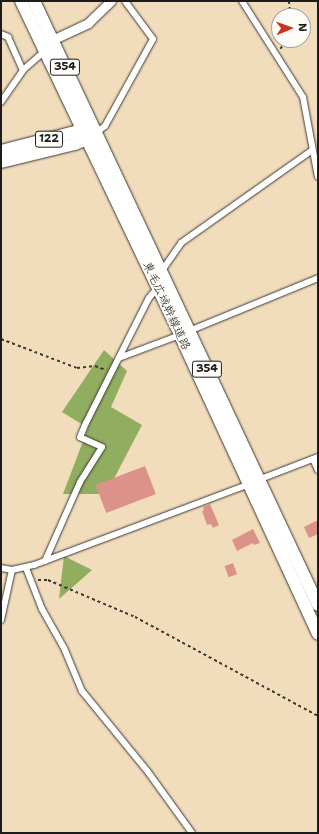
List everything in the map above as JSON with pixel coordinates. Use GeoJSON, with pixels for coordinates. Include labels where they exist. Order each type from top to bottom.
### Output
{"type":"FeatureCollection","features":[{"type":"Feature","properties":{"kind":"highway","name":"東毛広域幹線道路"},"geometry":{"type":"LineString","coordinates":[[21,1],[88,135],[161,272],[185,333],[254,482],[318,634]]}},
{"type":"Feature","properties":{"kind":"highway","name":"東毛広域幹線道路"},"geometry":{"type":"LineString","coordinates":[[34,1],[52,40],[88,135],[158,287],[185,333]]}},
{"type":"Feature","properties":{"kind":"highway","name":"122"},"geometry":{"type":"LineString","coordinates":[[1,151],[88,135]]}},
{"type":"Feature","properties":{"kind":"highway","name":"122"},"geometry":{"type":"LineString","coordinates":[[1,162],[88,135]]}},
{"type":"Feature","properties":{"kind":"highway","name":"東毛広域幹線道路"},"geometry":{"type":"LineString","coordinates":[[254,482],[318,605]]}},
{"type":"Feature","properties":{"kind":"street"},"geometry":{"type":"LineString","coordinates":[[52,40],[88,23],[111,1]]}},
{"type":"Feature","properties":{"kind":"street"},"geometry":{"type":"LineString","coordinates":[[88,135],[106,126],[153,39],[125,1]]}},
{"type":"Feature","properties":{"kind":"street"},"geometry":{"type":"LineString","coordinates":[[242,1],[303,97],[308,117],[311,151],[318,177]]}},
{"type":"Feature","properties":{"kind":"street"},"geometry":{"type":"LineString","coordinates":[[1,34],[8,37],[23,70]]}},
{"type":"Feature","properties":{"kind":"street"},"geometry":{"type":"LineString","coordinates":[[1,102],[23,70],[45,51]]}},
{"type":"Feature","properties":{"kind":"street"},"geometry":{"type":"LineString","coordinates":[[161,272],[181,243],[311,151]]}},
{"type":"Feature","properties":{"kind":"street"},"geometry":{"type":"LineString","coordinates":[[119,358],[185,333],[318,278]]}},
{"type":"Feature","properties":{"kind":"street"},"geometry":{"type":"LineString","coordinates":[[45,561],[80,482],[102,447],[80,437],[111,371],[158,287]]}},
{"type":"Feature","properties":{"kind":"street"},"geometry":{"type":"LineString","coordinates":[[1,568],[12,570],[26,568],[316,458],[318,470]]}},
{"type":"Feature","properties":{"kind":"street"},"geometry":{"type":"LineString","coordinates":[[26,568],[42,609],[64,648],[82,691],[140,761],[192,833]]}},
{"type":"Feature","properties":{"kind":"street"},"geometry":{"type":"LineString","coordinates":[[1,620],[12,570]]}},
{"type":"Feature","properties":{"kind":"path"},"geometry":{"type":"LineString","coordinates":[[276,53],[280,48]]}},
{"type":"Feature","properties":{"kind":"path"},"geometry":{"type":"LineString","coordinates":[[1,339],[77,368],[95,366],[111,371]]}},
{"type":"Feature","properties":{"kind":"path"},"geometry":{"type":"LineString","coordinates":[[30,580],[48,580],[135,617],[318,716]]}},
{"type":"Feature","properties":{"kind":"green space"},"geometry":{"type":"Polygon","coordinates":[[[104,350],[127,371],[111,407],[142,425],[106,494],[63,494],[88,428],[62,412],[104,350]]]}},
{"type":"Feature","properties":{"kind":"green space"},"geometry":{"type":"Polygon","coordinates":[[[64,556],[92,570],[59,599],[64,556]]]}},
{"type":"Feature","properties":{"kind":"building"},"geometry":{"type":"Polygon","coordinates":[[[145,466],[156,494],[106,513],[96,485],[145,466]]]}},
{"type":"Feature","properties":{"kind":"building"},"geometry":{"type":"Polygon","coordinates":[[[210,504],[219,525],[213,528],[211,524],[207,525],[202,511],[204,510],[203,507],[210,504]]]}},
{"type":"Feature","properties":{"kind":"building"},"geometry":{"type":"Polygon","coordinates":[[[318,520],[318,534],[309,538],[304,527],[318,520]]]}},
{"type":"Feature","properties":{"kind":"building"},"geometry":{"type":"Polygon","coordinates":[[[253,529],[260,543],[254,545],[253,543],[237,551],[232,540],[253,529]]]}},
{"type":"Feature","properties":{"kind":"building"},"geometry":{"type":"Polygon","coordinates":[[[233,563],[237,574],[229,577],[225,566],[233,563]]]}}]}
